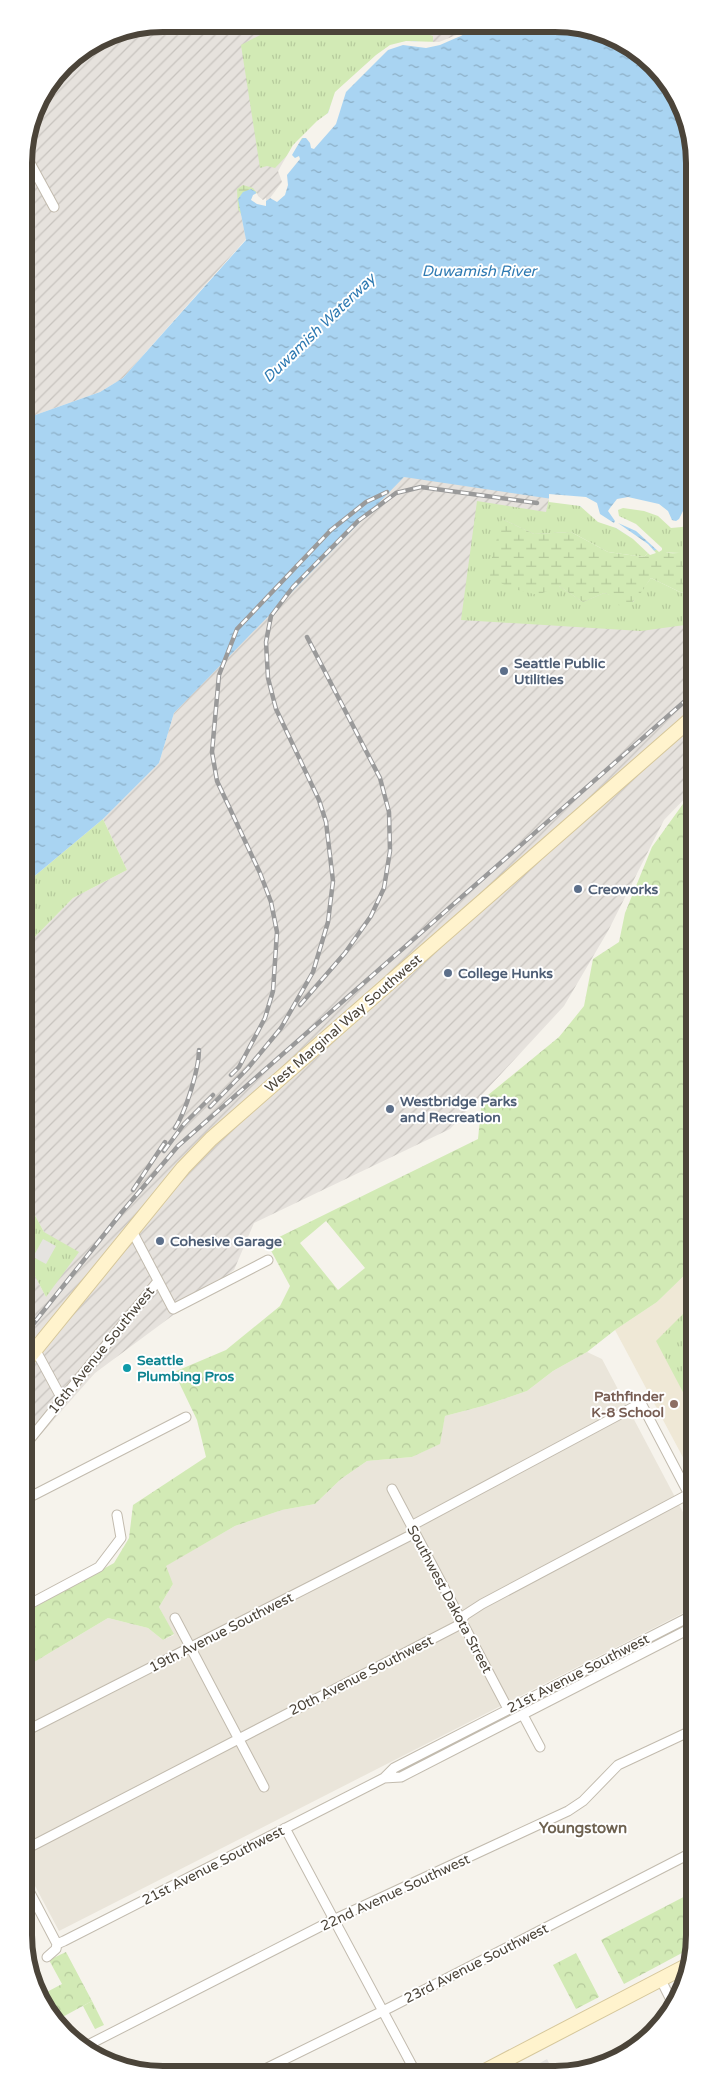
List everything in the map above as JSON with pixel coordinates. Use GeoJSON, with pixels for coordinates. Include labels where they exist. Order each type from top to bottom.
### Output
{"type":"FeatureCollection","features":[{"type":"Feature","properties":{"kind":"main road","name":"West Marginal Way Southwest"},"geometry":{"type":"LineString","coordinates":[[32,1353],[183,1168],[218,1133],[686,723]]}},
{"type":"Feature","properties":{"kind":"main road"},"geometry":{"type":"LineString","coordinates":[[493,2066],[682,1968]]}},
{"type":"Feature","properties":{"kind":"street"},"geometry":{"type":"LineString","coordinates":[[33,168],[54,207]]}},
{"type":"Feature","properties":{"kind":"street"},"geometry":{"type":"LineString","coordinates":[[132,1230],[173,1309],[268,1260]]}},
{"type":"Feature","properties":{"kind":"street","name":"16th Avenue Southwest"},"geometry":{"type":"LineString","coordinates":[[32,1436],[158,1281]]}},
{"type":"Feature","properties":{"kind":"street"},"geometry":{"type":"LineString","coordinates":[[35,1349],[62,1399]]}},
{"type":"Feature","properties":{"kind":"street","name":"19th Avenue Southwest"},"geometry":{"type":"LineString","coordinates":[[32,1728],[191,1647],[413,1529],[641,1402],[686,1488]]}},
{"type":"Feature","properties":{"kind":"street"},"geometry":{"type":"LineString","coordinates":[[32,1496],[186,1417]]}},
{"type":"Feature","properties":{"kind":"street","name":"Southwest Dakota Street"},"geometry":{"type":"LineString","coordinates":[[392,1489],[508,1709]]}},
{"type":"Feature","properties":{"kind":"street","name":"20th Avenue Southwest"},"geometry":{"type":"LineString","coordinates":[[32,1846],[457,1626],[466,1615],[482,1604],[686,1496]]}},
{"type":"Feature","properties":{"kind":"street"},"geometry":{"type":"LineString","coordinates":[[32,1603],[99,1567],[121,1538],[117,1514]]}},
{"type":"Feature","properties":{"kind":"street"},"geometry":{"type":"LineString","coordinates":[[175,1618],[264,1787]]}},
{"type":"Feature","properties":{"kind":"street","name":"21st Avenue Southwest"},"geometry":{"type":"LineString","coordinates":[[47,1957],[56,1949],[57,1944],[384,1778],[394,1768],[686,1618]]}},
{"type":"Feature","properties":{"kind":"street","name":"21st Avenue Southwest"},"geometry":{"type":"LineString","coordinates":[[384,1778],[401,1777],[686,1630]]}},
{"type":"Feature","properties":{"kind":"street"},"geometry":{"type":"LineString","coordinates":[[523,1715],[540,1747]]}},
{"type":"Feature","properties":{"kind":"street","name":"22nd Avenue Southwest"},"geometry":{"type":"LineString","coordinates":[[91,2044],[333,1920],[568,1812],[583,1801],[618,1765],[686,1733]]}},
{"type":"Feature","properties":{"kind":"street"},"geometry":{"type":"LineString","coordinates":[[285,1828],[413,2066]]}},
{"type":"Feature","properties":{"kind":"street","name":"23rd Avenue Southwest"},"geometry":{"type":"LineString","coordinates":[[271,2066],[686,1856]]}},
{"type":"Feature","properties":{"kind":"street"},"geometry":{"type":"LineString","coordinates":[[32,1896],[57,1944]]}},
{"type":"Feature","properties":{"kind":"street"},"geometry":{"type":"LineString","coordinates":[[661,1980],[670,1998]]}},
{"type":"Feature","properties":{"kind":"shaded area"},"geometry":{"type":"Polygon","coordinates":[[[163,32],[463,32],[461,36],[285,183],[272,197],[263,203],[238,199],[246,239],[123,378],[100,392],[33,416],[34,146],[37,129],[46,105],[60,84],[77,65],[113,42],[138,35],[163,32]]]}},
{"type":"Feature","properties":{"kind":"shaded area"},"geometry":{"type":"Polygon","coordinates":[[[371,460],[550,489],[547,512],[686,624],[686,797],[664,820],[608,931],[564,1006],[450,1129],[254,1223],[234,1270],[95,1373],[32,1444],[32,1271],[46,1297],[44,1232],[32,1211],[33,939],[73,898],[127,870],[103,819],[159,763],[174,713],[214,671],[371,460]]]}},
{"type":"Feature","properties":{"kind":"shaded area"},"geometry":{"type":"Polygon","coordinates":[[[43,1239],[56,1246],[46,1264],[33,1257],[43,1239]]]}},
{"type":"Feature","properties":{"kind":"shaded area","name":"Pathfinder K-8 School"},"geometry":{"type":"Polygon","coordinates":[[[686,1274],[686,1463],[615,1330],[657,1302],[686,1274]]]}},
{"type":"Feature","properties":{"kind":"shaded area"},"geometry":{"type":"Polygon","coordinates":[[[587,1352],[602,1359],[686,1518],[686,1612],[59,1931],[32,1880],[32,1663],[108,1618],[148,1628],[163,1640],[174,1635],[159,1607],[173,1584],[165,1566],[235,1526],[282,1510],[315,1504],[341,1479],[367,1461],[412,1457],[439,1444],[445,1416],[483,1406],[527,1391],[553,1371],[587,1352]]]}},
{"type":"Feature","properties":{"kind":"shaded area"},"geometry":{"type":"Polygon","coordinates":[[[547,2059],[550,2066],[535,2066],[547,2059]]]}},
{"type":"Feature","properties":{"kind":"green space"},"geometry":{"type":"Polygon","coordinates":[[[266,32],[420,32],[433,36],[433,45],[328,113],[275,168],[267,166],[260,168],[241,45],[266,32]]]}},
{"type":"Feature","properties":{"kind":"green space"},"geometry":{"type":"Polygon","coordinates":[[[243,185],[253,188],[257,193],[253,195],[245,221],[238,209],[237,189],[243,185]]]}},
{"type":"Feature","properties":{"kind":"green space"},"geometry":{"type":"Polygon","coordinates":[[[549,499],[573,502],[618,519],[615,513],[619,506],[686,506],[686,551],[681,553],[649,552],[644,557],[608,552],[571,532],[534,534],[502,519],[559,586],[583,602],[604,593],[616,599],[633,602],[651,578],[682,593],[686,590],[686,624],[641,631],[461,620],[477,501],[546,512],[549,499]]]}},
{"type":"Feature","properties":{"kind":"green space"},"geometry":{"type":"Polygon","coordinates":[[[502,519],[534,534],[571,532],[608,552],[644,557],[649,552],[660,549],[668,553],[686,551],[686,590],[682,593],[651,578],[633,602],[623,606],[618,605],[613,597],[604,593],[583,602],[559,586],[538,595],[510,588],[490,577],[492,557],[502,519]]]}},
{"type":"Feature","properties":{"kind":"green space"},"geometry":{"type":"Polygon","coordinates":[[[686,800],[686,1274],[657,1302],[615,1330],[587,1352],[553,1371],[527,1391],[483,1406],[445,1416],[440,1444],[412,1457],[367,1461],[341,1479],[315,1504],[282,1510],[235,1526],[166,1566],[173,1584],[159,1607],[174,1634],[163,1640],[148,1628],[108,1618],[32,1663],[32,1609],[114,1563],[129,1538],[133,1505],[206,1457],[197,1420],[174,1372],[226,1350],[280,1306],[290,1286],[267,1243],[478,1139],[482,1100],[559,1037],[584,1006],[593,959],[619,942],[625,913],[652,847],[686,800]],[[326,1221],[300,1243],[338,1290],[365,1268],[326,1221]]]}},
{"type":"Feature","properties":{"kind":"green space"},"geometry":{"type":"Polygon","coordinates":[[[103,819],[127,870],[73,898],[33,939],[33,878],[103,819]]]}},
{"type":"Feature","properties":{"kind":"green space"},"geometry":{"type":"Polygon","coordinates":[[[32,1211],[44,1232],[79,1252],[46,1297],[32,1271],[32,1211]]]}},
{"type":"Feature","properties":{"kind":"green space"},"geometry":{"type":"Polygon","coordinates":[[[686,1311],[686,1398],[656,1341],[686,1311]]]}},
{"type":"Feature","properties":{"kind":"green space"},"geometry":{"type":"Polygon","coordinates":[[[686,1896],[685,1951],[624,1984],[601,1940],[686,1896]]]}},
{"type":"Feature","properties":{"kind":"green space"},"geometry":{"type":"Polygon","coordinates":[[[66,1952],[92,2001],[62,2017],[45,1993],[62,1984],[49,1960],[66,1952]]]}},
{"type":"Feature","properties":{"kind":"green space"},"geometry":{"type":"Polygon","coordinates":[[[576,1953],[599,1997],[576,2009],[553,1965],[576,1953]]]}},
{"type":"Feature","properties":{"kind":"green space"},"geometry":{"type":"Polygon","coordinates":[[[92,2001],[104,2025],[95,2029],[83,2006],[92,2001]]]}},
{"type":"Feature","properties":{"kind":"water","name":"Duwamish River"},"geometry":{"type":"Polygon","coordinates":[[[463,32],[556,32],[598,39],[621,50],[648,71],[669,98],[677,113],[684,138],[686,163],[686,516],[678,527],[656,514],[640,508],[623,507],[616,509],[617,518],[634,526],[660,549],[649,552],[644,545],[573,502],[404,477],[174,713],[159,763],[103,819],[33,878],[33,416],[100,392],[123,378],[246,240],[238,199],[243,192],[251,189],[256,192],[255,197],[263,203],[272,197],[285,183],[280,172],[295,146],[328,113],[335,95],[391,47],[414,41],[433,45],[461,36],[463,32]]]}},
{"type":"Feature","properties":{"kind":"pier"},"geometry":{"type":"Polygon","coordinates":[[[460,32],[466,32],[465,34],[440,45],[426,48],[403,45],[388,50],[346,92],[336,124],[314,149],[311,148],[306,138],[302,138],[292,155],[295,158],[299,156],[300,159],[287,175],[288,185],[285,195],[277,202],[270,198],[282,182],[278,171],[293,145],[317,121],[328,113],[335,92],[376,55],[390,45],[406,41],[439,42],[460,32]]]}},
{"type":"Feature","properties":{"kind":"pier"},"geometry":{"type":"Polygon","coordinates":[[[257,193],[263,200],[266,198],[266,206],[251,200],[253,195],[257,193]]]}},
{"type":"Feature","properties":{"kind":"pier"},"geometry":{"type":"Polygon","coordinates":[[[549,494],[586,497],[597,503],[600,514],[614,523],[615,521],[608,511],[617,499],[628,497],[659,504],[668,511],[672,520],[676,521],[686,505],[685,526],[671,528],[658,516],[644,511],[623,508],[618,510],[619,516],[636,524],[662,548],[659,552],[636,531],[618,523],[648,544],[656,553],[650,555],[633,539],[616,528],[598,522],[580,506],[549,502],[549,494]]]}},
{"type":"Feature","properties":{"kind":"railway"},"geometry":{"type":"LineString","coordinates":[[210,1107],[248,1068],[281,1028],[313,972],[328,922],[333,881],[326,822],[319,800],[276,709],[268,678],[266,642],[271,616],[293,587],[358,521],[396,493],[421,487],[537,503]]}},
{"type":"Feature","properties":{"kind":"railway"},"geometry":{"type":"LineString","coordinates":[[231,1075],[239,1067],[265,1018],[273,991],[277,932],[271,902],[260,873],[217,781],[212,752],[219,675],[237,629],[331,530],[366,502],[387,492]]}},
{"type":"Feature","properties":{"kind":"railway"},"geometry":{"type":"LineString","coordinates":[[300,1005],[345,953],[371,916],[384,888],[390,851],[389,812],[380,778],[307,637]]}},
{"type":"Feature","properties":{"kind":"railway"},"geometry":{"type":"LineString","coordinates":[[32,1325],[122,1212],[178,1146],[686,700]]}},
{"type":"Feature","properties":{"kind":"railway"},"geometry":{"type":"LineString","coordinates":[[175,1128],[191,1090],[197,1068],[199,1050]]}},
{"type":"Feature","properties":{"kind":"railway"},"geometry":{"type":"LineString","coordinates":[[164,1151],[184,1124],[213,1095]]}},
{"type":"Feature","properties":{"kind":"railway"},"geometry":{"type":"LineString","coordinates":[[133,1190],[165,1142]]}},
{"type":"Feature","properties":{"kind":"place","name":"Seattle Public Utilities"},"geometry":{"type":"Point","coordinates":[504,671]}},
{"type":"Feature","properties":{"kind":"place","name":"Creoworks"},"geometry":{"type":"Point","coordinates":[578,889]}},
{"type":"Feature","properties":{"kind":"place","name":"College Hunks"},"geometry":{"type":"Point","coordinates":[448,973]}},
{"type":"Feature","properties":{"kind":"place","name":"Westbridge Parks and Recreation"},"geometry":{"type":"Point","coordinates":[390,1109]}},
{"type":"Feature","properties":{"kind":"place","name":"Cohesive Garage"},"geometry":{"type":"Point","coordinates":[160,1241]}},
{"type":"Feature","properties":{"kind":"place","name":"Seattle Plumbing Pros"},"geometry":{"type":"Point","coordinates":[127,1368]}},
{"type":"Feature","properties":{"kind":"place","name":"Pathfinder K-8 School"},"geometry":{"type":"Point","coordinates":[674,1404]}},
{"type":"Feature","properties":{"kind":"district","name":"Youngstown"},"geometry":{"type":"Point","coordinates":[583,1828]}},
{"type":"Feature","properties":{"kind":"water label","name":"Duwamish Waterway"},"geometry":{"type":"Point","coordinates":[319,328]}}]}
